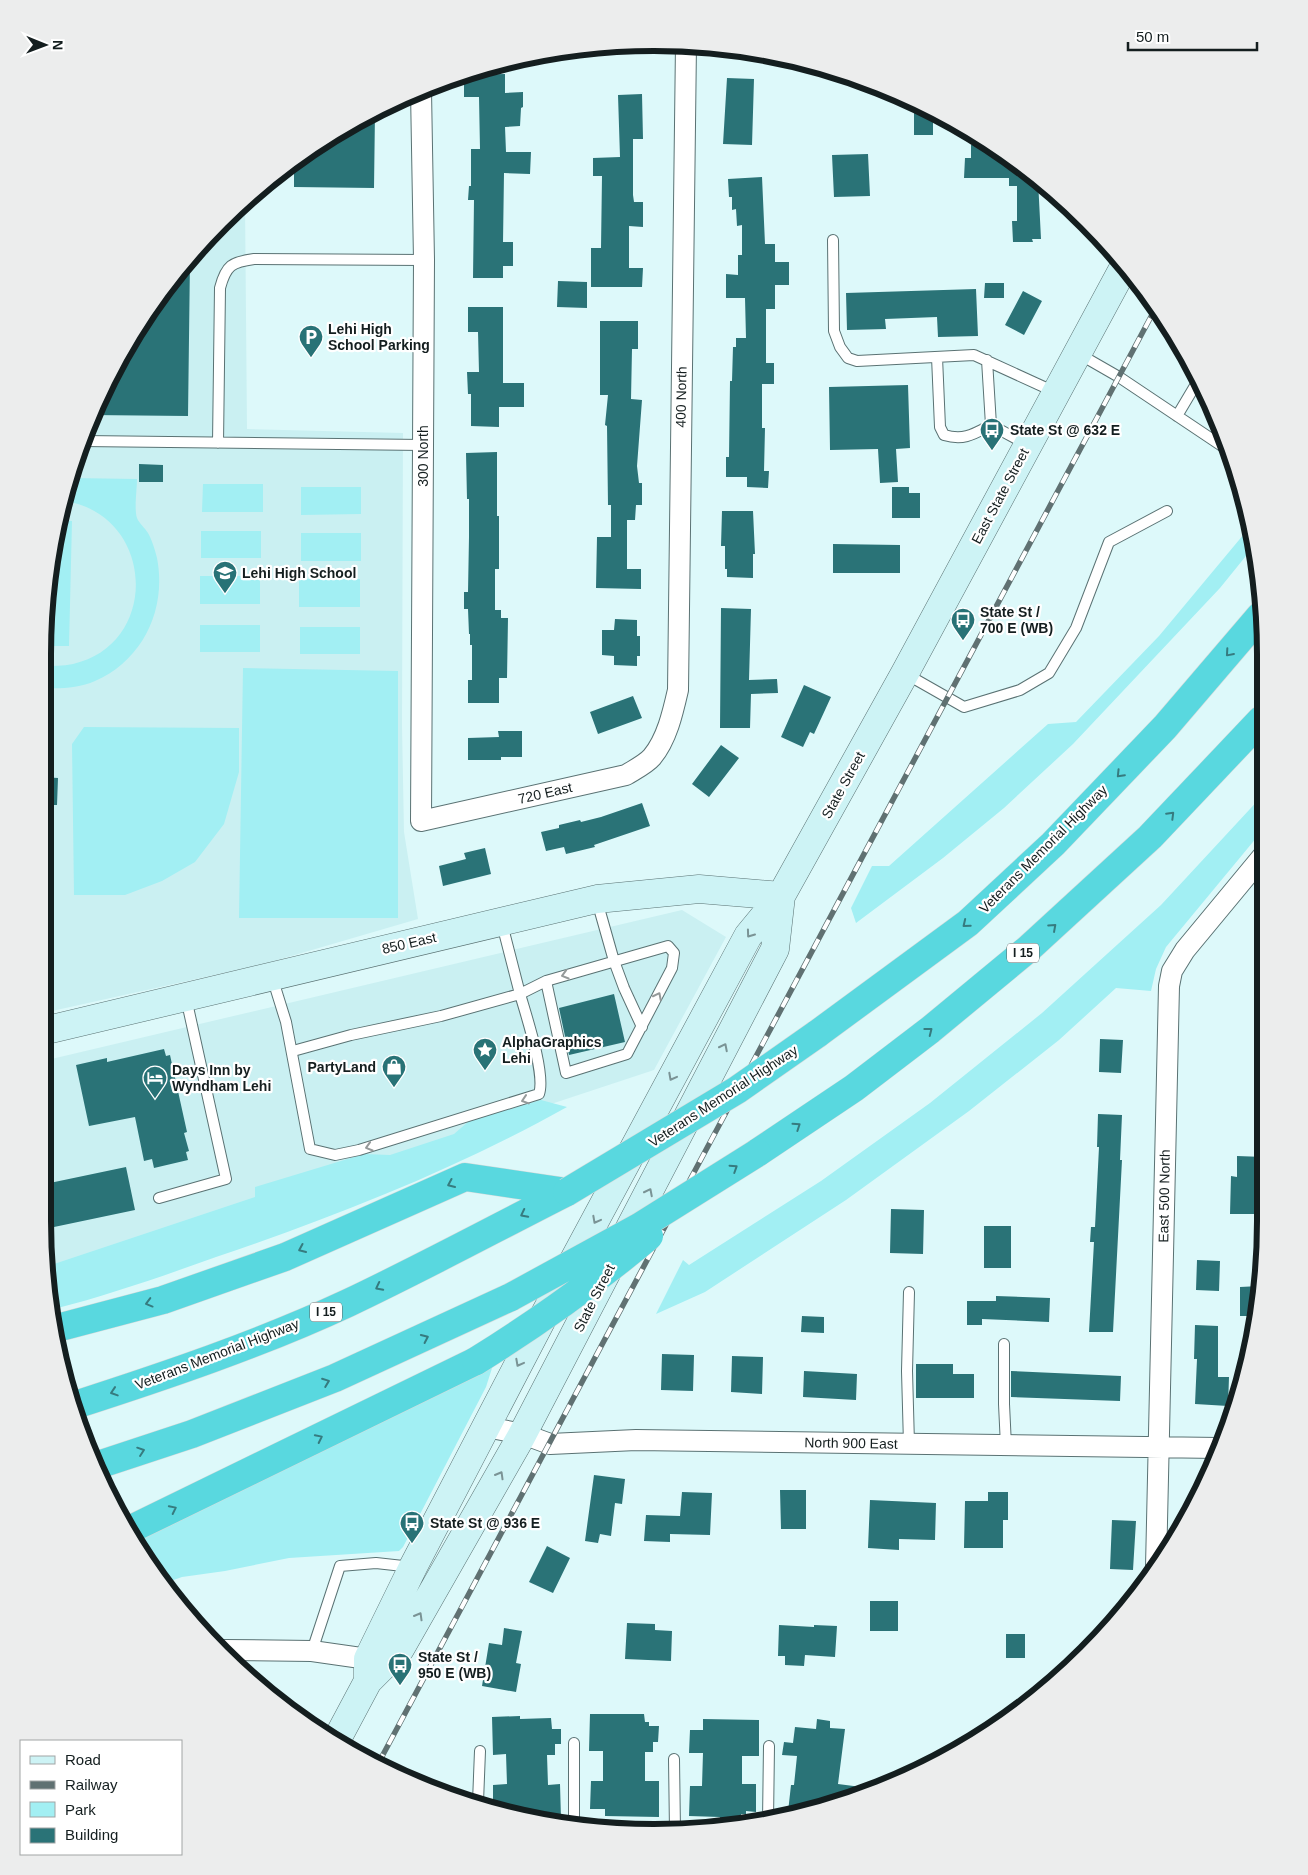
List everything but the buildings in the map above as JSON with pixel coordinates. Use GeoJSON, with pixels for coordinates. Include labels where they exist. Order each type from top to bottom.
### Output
{"type":"FeatureCollection","features":[{"type":"Feature","properties":{"kind":"highway","name":"Veterans Memorial Highway"},"geometry":{"type":"LineString","coordinates":[[80,1403],[182,1369],[332,1310],[567,1192],[737,1090],[818,1034],[968,923],[1053,844],[1165,727],[1255,621]]}},
{"type":"Feature","properties":{"kind":"highway","name":"I 15"},"geometry":{"type":"LineString","coordinates":[[102,1464],[192,1434],[335,1378],[510,1297],[607,1245],[698,1191],[854,1088],[930,1030],[1028,949],[1150,837],[1257,724]]}},
{"type":"Feature","properties":{"kind":"highway"},"geometry":{"type":"LineString","coordinates":[[61,1327],[163,1300],[285,1257],[465,1177],[567,1192]]}},
{"type":"Feature","properties":{"kind":"highway"},"geometry":{"type":"LineString","coordinates":[[135,1527],[476,1361],[554,1310],[591,1283],[636,1247],[698,1191]]}},
{"type":"Feature","properties":{"kind":"main road","name":"East State Street"},"geometry":{"type":"LineString","coordinates":[[905,674],[1120,273]]}},
{"type":"Feature","properties":{"kind":"main road","name":"State Street"},"geometry":{"type":"LineString","coordinates":[[339,1734],[413,1567],[748,936],[780,896],[905,674]]}},
{"type":"Feature","properties":{"kind":"main road","name":"850 East"},"geometry":{"type":"LineString","coordinates":[[51,1029],[597,899],[699,889],[780,896]]}},
{"type":"Feature","properties":{"kind":"main road","name":"State Street"},"geometry":{"type":"LineString","coordinates":[[368,1670],[400,1649],[523,1434],[775,949],[780,896]]}},
{"type":"Feature","properties":{"kind":"street","name":"400 North"},"geometry":{"type":"LineString","coordinates":[[659,746],[673,712],[678,690],[686,53]]}},
{"type":"Feature","properties":{"kind":"street","name":"300 North"},"geometry":{"type":"LineString","coordinates":[[421,98],[424,260],[422,821]]}},
{"type":"Feature","properties":{"kind":"street","name":"720 East"},"geometry":{"type":"LineString","coordinates":[[422,821],[626,775],[652,758],[659,746]]}},
{"type":"Feature","properties":{"kind":"street","name":"East 500 North"},"geometry":{"type":"LineString","coordinates":[[1157,1553],[1169,986],[1172,971],[1185,950],[1257,863]]}},
{"type":"Feature","properties":{"kind":"street","name":"North 900 East"},"geometry":{"type":"LineString","coordinates":[[486,1427],[523,1434],[550,1444],[636,1440],[1213,1448]]}},
{"type":"Feature","properties":{"kind":"street"},"geometry":{"type":"LineString","coordinates":[[231,1650],[312,1651],[368,1670]]}},
{"type":"Feature","properties":{"kind":"lane"},"geometry":{"type":"LineString","coordinates":[[833,240],[834,331],[840,347],[848,358],[857,361],[974,355],[1056,393]]}},
{"type":"Feature","properties":{"kind":"lane"},"geometry":{"type":"LineString","coordinates":[[218,443],[220,288],[224,273],[235,262],[254,259],[424,260]]}},
{"type":"Feature","properties":{"kind":"lane"},"geometry":{"type":"LineString","coordinates":[[1078,354],[1119,377],[1219,444]]}},
{"type":"Feature","properties":{"kind":"lane"},"geometry":{"type":"LineString","coordinates":[[937,357],[940,427],[944,435],[953,438],[968,437],[991,425]]}},
{"type":"Feature","properties":{"kind":"lane"},"geometry":{"type":"LineString","coordinates":[[988,360],[991,425]]}},
{"type":"Feature","properties":{"kind":"lane"},"geometry":{"type":"LineString","coordinates":[[1177,416],[1195,386]]}},
{"type":"Feature","properties":{"kind":"lane"},"geometry":{"type":"LineString","coordinates":[[991,425],[1028,445]]}},
{"type":"Feature","properties":{"kind":"lane"},"geometry":{"type":"LineString","coordinates":[[90,441],[423,445]]}},
{"type":"Feature","properties":{"kind":"lane"},"geometry":{"type":"LineString","coordinates":[[905,674],[964,707],[1020,690],[1049,673],[1076,628],[1109,542],[1167,511]]}},
{"type":"Feature","properties":{"kind":"lane"},"geometry":{"type":"LineString","coordinates":[[597,899],[614,961],[642,1027]]}},
{"type":"Feature","properties":{"kind":"lane"},"geometry":{"type":"LineString","coordinates":[[271,976],[286,1022],[310,1149],[335,1155],[358,1150],[539,1094],[542,1088],[528,1019],[501,922]]}},
{"type":"Feature","properties":{"kind":"lane"},"geometry":{"type":"LineString","coordinates":[[292,1051],[352,1035],[441,1016],[520,994],[546,981],[668,946],[674,953],[672,968],[627,1054],[566,1073],[546,981]]}},
{"type":"Feature","properties":{"kind":"lane"},"geometry":{"type":"LineString","coordinates":[[159,1198],[226,1179],[186,997]]}},
{"type":"Feature","properties":{"kind":"lane"},"geometry":{"type":"LineString","coordinates":[[909,1292],[907,1371],[909,1444]]}},
{"type":"Feature","properties":{"kind":"lane"},"geometry":{"type":"LineString","coordinates":[[1004,1344],[1006,1446]]}},
{"type":"Feature","properties":{"kind":"lane"},"geometry":{"type":"LineString","coordinates":[[312,1651],[340,1566],[376,1563],[413,1567]]}},
{"type":"Feature","properties":{"kind":"lane"},"geometry":{"type":"LineString","coordinates":[[574,1743],[574,1819]]}},
{"type":"Feature","properties":{"kind":"lane"},"geometry":{"type":"LineString","coordinates":[[768,1813],[769,1746]]}},
{"type":"Feature","properties":{"kind":"lane"},"geometry":{"type":"LineString","coordinates":[[478,1797],[480,1751]]}},
{"type":"Feature","properties":{"kind":"lane"},"geometry":{"type":"LineString","coordinates":[[674,1759],[675,1823]]}},
{"type":"Feature","properties":{"kind":"shaded area","name":"Lehi High School"},"geometry":{"type":"Polygon","coordinates":[[[245,212],[247,429],[403,433],[402,726],[404,832],[418,919],[264,964],[51,1011],[51,654],[56,575],[72,498],[83,460],[97,423],[113,387],[132,353],[176,287],[201,257],[245,212]]]}},
{"type":"Feature","properties":{"kind":"shaded area"},"geometry":{"type":"Polygon","coordinates":[[[682,910],[726,937],[654,1070],[54,1268],[51,1221],[51,1059],[682,910]]]}},
{"type":"Feature","properties":{"kind":"green space"},"geometry":{"type":"Polygon","coordinates":[[[78,478],[137,479],[136,514],[138,520],[147,531],[157,558],[158,596],[154,614],[148,631],[138,646],[112,672],[95,681],[76,687],[51,688],[51,666],[73,664],[102,652],[122,632],[133,607],[136,580],[130,553],[117,530],[95,511],[71,503],[78,478]]]}},
{"type":"Feature","properties":{"kind":"green space"},"geometry":{"type":"Polygon","coordinates":[[[203,484],[263,484],[263,512],[202,512],[203,484]]]}},
{"type":"Feature","properties":{"kind":"green space"},"geometry":{"type":"Polygon","coordinates":[[[301,487],[361,487],[361,514],[301,515],[301,487]]]}},
{"type":"Feature","properties":{"kind":"green space"},"geometry":{"type":"Polygon","coordinates":[[[67,521],[72,521],[69,646],[51,646],[56,575],[67,521]]]}},
{"type":"Feature","properties":{"kind":"green space"},"geometry":{"type":"Polygon","coordinates":[[[201,531],[261,531],[261,558],[201,558],[201,531]]]}},
{"type":"Feature","properties":{"kind":"green space"},"geometry":{"type":"Polygon","coordinates":[[[301,533],[361,533],[361,561],[301,561],[301,533]]]}},
{"type":"Feature","properties":{"kind":"green space"},"geometry":{"type":"Polygon","coordinates":[[[1244,534],[1248,553],[1220,588],[1073,744],[1004,808],[943,858],[856,923],[851,908],[872,866],[889,866],[1048,724],[1076,722],[1159,636],[1244,534]]]}},
{"type":"Feature","properties":{"kind":"green space"},"geometry":{"type":"Polygon","coordinates":[[[200,576],[260,576],[260,604],[200,604],[200,576]]]}},
{"type":"Feature","properties":{"kind":"green space"},"geometry":{"type":"Polygon","coordinates":[[[299,579],[360,579],[360,607],[299,607],[299,579]]]}},
{"type":"Feature","properties":{"kind":"green space"},"geometry":{"type":"Polygon","coordinates":[[[200,625],[260,625],[260,652],[200,652],[200,625]]]}},
{"type":"Feature","properties":{"kind":"green space"},"geometry":{"type":"Polygon","coordinates":[[[300,627],[360,627],[360,654],[300,654],[300,627]]]}},
{"type":"Feature","properties":{"kind":"green space"},"geometry":{"type":"Polygon","coordinates":[[[243,668],[398,671],[398,918],[239,918],[243,668]]]}},
{"type":"Feature","properties":{"kind":"green space"},"geometry":{"type":"Polygon","coordinates":[[[84,727],[239,728],[239,772],[224,824],[195,862],[162,881],[125,895],[74,895],[72,744],[84,727]]]}},
{"type":"Feature","properties":{"kind":"green space"},"geometry":{"type":"Polygon","coordinates":[[[1257,801],[1257,837],[1166,947],[1156,969],[1151,991],[1116,988],[1059,1040],[969,1111],[846,1200],[705,1292],[656,1314],[683,1260],[689,1265],[821,1181],[930,1103],[1042,1013],[1161,905],[1257,801]]]}},
{"type":"Feature","properties":{"kind":"green space"},"geometry":{"type":"Polygon","coordinates":[[[541,1100],[567,1107],[482,1151],[351,1208],[156,1278],[57,1308],[53,1264],[255,1197],[255,1187],[364,1154],[390,1155],[454,1134],[469,1121],[541,1100]]]}},
{"type":"Feature","properties":{"kind":"green space"},"geometry":{"type":"Polygon","coordinates":[[[493,1365],[486,1387],[403,1547],[399,1551],[289,1558],[225,1571],[182,1577],[171,1581],[141,1537],[493,1365]]]}},
{"type":"Feature","properties":{"kind":"railway"},"geometry":{"type":"LineString","coordinates":[[381,1759],[1152,315]]}},
{"type":"Feature","properties":{"kind":"place","name":"Lehi High School Parking"},"geometry":{"type":"Point","coordinates":[311,358]}},
{"type":"Feature","properties":{"kind":"place","name":"State St @ 632 E"},"geometry":{"type":"Point","coordinates":[992,451]}},
{"type":"Feature","properties":{"kind":"place","name":"Lehi High School"},"geometry":{"type":"Point","coordinates":[225,594]}},
{"type":"Feature","properties":{"kind":"place","name":"State St / 700 E (WB)"},"geometry":{"type":"Point","coordinates":[963,641]}},
{"type":"Feature","properties":{"kind":"place","name":"AlphaGraphics Lehi"},"geometry":{"type":"Point","coordinates":[485,1071]}},
{"type":"Feature","properties":{"kind":"place","name":"PartyLand"},"geometry":{"type":"Point","coordinates":[394,1088]}},
{"type":"Feature","properties":{"kind":"place","name":"Days Inn by Wyndham Lehi"},"geometry":{"type":"Point","coordinates":[155,1099]}},
{"type":"Feature","properties":{"kind":"place","name":"State St @ 936 E"},"geometry":{"type":"Point","coordinates":[412,1544]}},
{"type":"Feature","properties":{"kind":"place","name":"State St / 950 E (WB)"},"geometry":{"type":"Point","coordinates":[400,1686]}}]}
